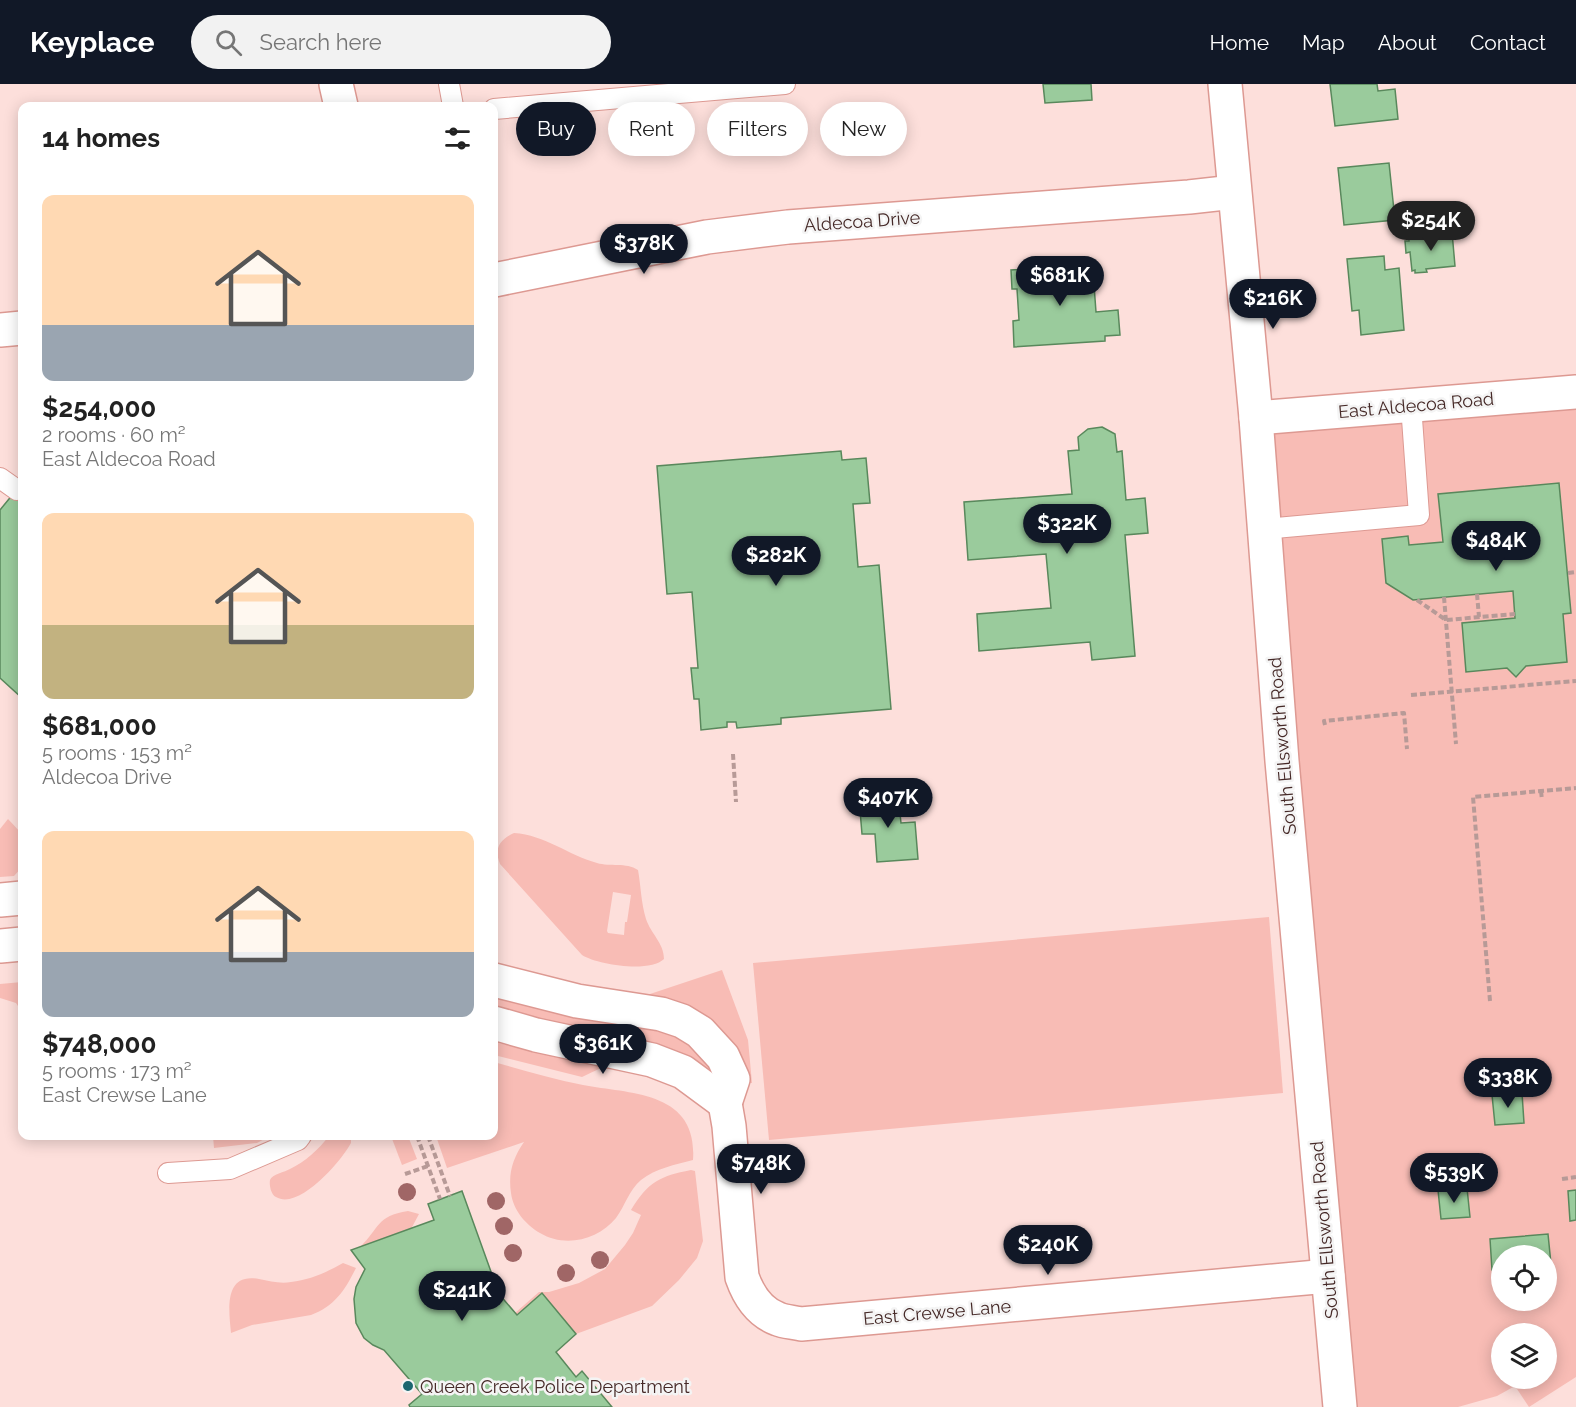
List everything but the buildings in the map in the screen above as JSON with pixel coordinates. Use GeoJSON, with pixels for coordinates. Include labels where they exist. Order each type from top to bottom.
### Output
{"type":"FeatureCollection","features":[{"type":"Feature","properties":{"kind":"street"},"geometry":{"type":"LineString","coordinates":[[336,84],[340,102]]}},
{"type":"Feature","properties":{"kind":"street","name":"South Ellsworth Road"},"geometry":{"type":"LineString","coordinates":[[1225,84],[1256,418],[1282,761],[1340,1407]]}},
{"type":"Feature","properties":{"kind":"street","name":"Aldecoa Drive"},"geometry":{"type":"LineString","coordinates":[[498,279],[707,237],[788,227],[1234,192]]}},
{"type":"Feature","properties":{"kind":"street"},"geometry":{"type":"LineString","coordinates":[[0,330],[18,328]]}},
{"type":"Feature","properties":{"kind":"street","name":"East Aldecoa Road"},"geometry":{"type":"LineString","coordinates":[[1256,418],[1576,392]]}},
{"type":"Feature","properties":{"kind":"street"},"geometry":{"type":"LineString","coordinates":[[0,900],[18,898]]}},
{"type":"Feature","properties":{"kind":"street"},"geometry":{"type":"LineString","coordinates":[[0,946],[18,944]]}},
{"type":"Feature","properties":{"kind":"street"},"geometry":{"type":"LineString","coordinates":[[498,981],[577,1001],[661,1014],[682,1021],[700,1032],[723,1057],[733,1079],[725,1103],[683,1072],[652,1060],[536,1035],[498,1024]]}},
{"type":"Feature","properties":{"kind":"street","name":"East Crewse Lane"},"geometry":{"type":"LineString","coordinates":[[725,1103],[742,1277],[748,1294],[759,1306],[777,1319],[801,1324],[1328,1276]]}},
{"type":"Feature","properties":{"kind":"lane"},"geometry":{"type":"LineString","coordinates":[[449,84],[452,102]]}},
{"type":"Feature","properties":{"kind":"lane"},"geometry":{"type":"LineString","coordinates":[[498,109],[785,84]]}},
{"type":"Feature","properties":{"kind":"lane"},"geometry":{"type":"LineString","coordinates":[[1264,529],[1419,515],[1410,405]]}},
{"type":"Feature","properties":{"kind":"lane"},"geometry":{"type":"LineString","coordinates":[[0,478],[16,490]]}},
{"type":"Feature","properties":{"kind":"lane"},"geometry":{"type":"LineString","coordinates":[[168,1173],[230,1169],[298,1140]]}},
{"type":"Feature","properties":{"kind":"path"},"geometry":{"type":"LineString","coordinates":[[1568,573],[1576,572]]}},
{"type":"Feature","properties":{"kind":"path"},"geometry":{"type":"LineString","coordinates":[[1477,594],[1479,618]]}},
{"type":"Feature","properties":{"kind":"path"},"geometry":{"type":"LineString","coordinates":[[1444,597],[1456,744]]}},
{"type":"Feature","properties":{"kind":"path"},"geometry":{"type":"LineString","coordinates":[[1418,600],[1446,620],[1515,614]]}},
{"type":"Feature","properties":{"kind":"path"},"geometry":{"type":"LineString","coordinates":[[1411,695],[1576,681]]}},
{"type":"Feature","properties":{"kind":"path"},"geometry":{"type":"LineString","coordinates":[[1325,725],[1324,721],[1404,713],[1407,749]]}},
{"type":"Feature","properties":{"kind":"path"},"geometry":{"type":"LineString","coordinates":[[733,754],[736,802]]}},
{"type":"Feature","properties":{"kind":"path"},"geometry":{"type":"LineString","coordinates":[[1490,1001],[1473,797],[1576,788]]}},
{"type":"Feature","properties":{"kind":"path"},"geometry":{"type":"LineString","coordinates":[[1541,791],[1542,800]]}},
{"type":"Feature","properties":{"kind":"path"},"geometry":{"type":"LineString","coordinates":[[418,1140],[440,1199]]}},
{"type":"Feature","properties":{"kind":"path"},"geometry":{"type":"LineString","coordinates":[[429,1140],[450,1196]]}},
{"type":"Feature","properties":{"kind":"path"},"geometry":{"type":"LineString","coordinates":[[405,1174],[428,1166]]}},
{"type":"Feature","properties":{"kind":"path"},"geometry":{"type":"LineString","coordinates":[[1562,1179],[1576,1178]]}},
{"type":"Feature","properties":{"kind":"shaded area"},"geometry":{"type":"Polygon","coordinates":[[[1576,392],[1576,1377],[1529,1407],[1517,1389],[1557,1389],[1557,1323],[1491,1323],[1491,1389],[1510,1389],[1497,1396],[1458,1407],[1340,1407],[1256,418],[1576,392]]]}},
{"type":"Feature","properties":{"kind":"shaded area"},"geometry":{"type":"Polygon","coordinates":[[[8,819],[18,830],[18,872],[14,876],[0,877],[0,829],[8,819]]]}},
{"type":"Feature","properties":{"kind":"shaded area"},"geometry":{"type":"Polygon","coordinates":[[[514,833],[536,837],[597,863],[628,866],[638,870],[646,919],[660,943],[664,959],[648,966],[636,967],[600,962],[582,955],[500,864],[498,849],[501,842],[514,833]],[[613,892],[608,933],[624,935],[631,895],[613,892]]]}},
{"type":"Feature","properties":{"kind":"shaded area"},"geometry":{"type":"Polygon","coordinates":[[[1269,917],[1283,1093],[769,1140],[753,963],[1269,917]]]}},
{"type":"Feature","properties":{"kind":"shaded area"},"geometry":{"type":"Polygon","coordinates":[[[722,970],[748,1040],[752,1083],[750,1083],[735,1047],[715,1024],[692,1012],[641,997],[722,970]]]}},
{"type":"Feature","properties":{"kind":"shaded area"},"geometry":{"type":"Polygon","coordinates":[[[18,982],[18,1006],[16,1003],[0,998],[0,984],[18,982]]]}},
{"type":"Feature","properties":{"kind":"shaded area"},"geometry":{"type":"Polygon","coordinates":[[[498,996],[576,1016],[662,1031],[692,1044],[717,1076],[707,1072],[686,1055],[671,1049],[498,1011],[498,996]]]}},
{"type":"Feature","properties":{"kind":"shaded area"},"geometry":{"type":"Polygon","coordinates":[[[498,1043],[603,1067],[582,1077],[498,1056],[498,1043]]]}},
{"type":"Feature","properties":{"kind":"shaded area"},"geometry":{"type":"Polygon","coordinates":[[[498,1063],[572,1083],[640,1094],[658,1100],[673,1108],[685,1120],[692,1137],[693,1160],[673,1165],[647,1176],[633,1188],[609,1226],[591,1236],[570,1241],[550,1238],[540,1233],[530,1226],[514,1205],[510,1179],[512,1166],[524,1142],[447,1168],[437,1140],[498,1140],[498,1063]]]}},
{"type":"Feature","properties":{"kind":"shaded area"},"geometry":{"type":"Polygon","coordinates":[[[213,1140],[263,1140],[257,1143],[214,1148],[213,1140]]]}},
{"type":"Feature","properties":{"kind":"shaded area"},"geometry":{"type":"Polygon","coordinates":[[[325,1140],[351,1140],[339,1161],[307,1191],[296,1197],[285,1199],[274,1196],[270,1187],[271,1178],[296,1166],[325,1140]]]}},
{"type":"Feature","properties":{"kind":"shaded area"},"geometry":{"type":"Polygon","coordinates":[[[393,1140],[410,1140],[417,1159],[402,1165],[393,1140]]]}},
{"type":"Feature","properties":{"kind":"shaded area"},"geometry":{"type":"Polygon","coordinates":[[[691,1170],[695,1171],[703,1241],[697,1258],[679,1280],[652,1306],[576,1334],[542,1294],[517,1315],[515,1313],[539,1292],[549,1292],[579,1283],[605,1269],[633,1233],[641,1215],[631,1210],[643,1193],[663,1178],[691,1170]]]}},
{"type":"Feature","properties":{"kind":"shaded area"},"geometry":{"type":"Polygon","coordinates":[[[408,1211],[419,1214],[411,1229],[360,1247],[384,1220],[408,1211]]]}},
{"type":"Feature","properties":{"kind":"shaded area"},"geometry":{"type":"Polygon","coordinates":[[[343,1263],[356,1268],[343,1290],[327,1307],[311,1315],[252,1325],[231,1333],[229,1304],[234,1287],[239,1281],[247,1278],[287,1283],[318,1275],[343,1263]]]}},
{"type":"Feature","properties":{"kind":"place","name":"Queen Creek Police Department"},"geometry":{"type":"Point","coordinates":[408,1386]}}]}
